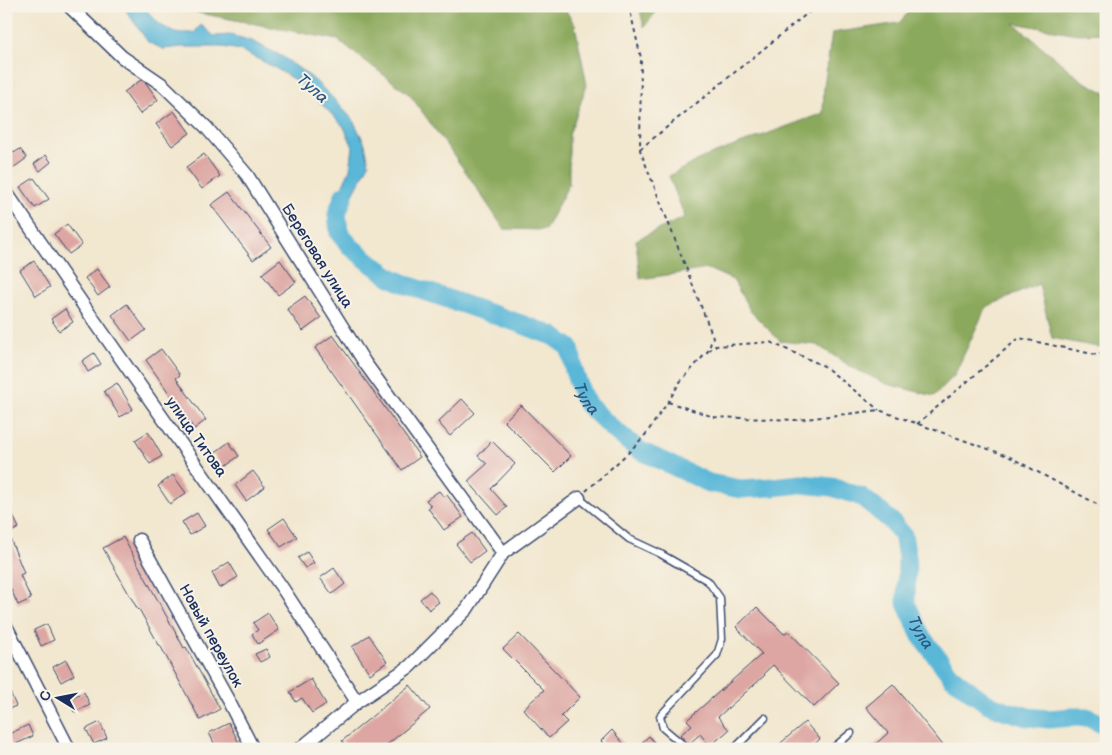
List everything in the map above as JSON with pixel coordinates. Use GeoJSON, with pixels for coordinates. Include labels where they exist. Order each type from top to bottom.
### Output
{"type":"FeatureCollection","features":[{"type":"Feature","properties":{"kind":"street","name":"Береговая улица"},"geometry":{"type":"LineString","coordinates":[[69,6],[122,57],[163,85],[206,128],[247,175],[365,363],[503,553]]}},
{"type":"Feature","properties":{"kind":"street","name":"улица Титова"},"geometry":{"type":"LineString","coordinates":[[6,192],[283,588],[357,702]]}},
{"type":"Feature","properties":{"kind":"street"},"geometry":{"type":"LineString","coordinates":[[300,749],[357,702],[409,667],[467,609],[503,553],[579,498]]}},
{"type":"Feature","properties":{"kind":"street","name":"Новый переулок"},"geometry":{"type":"LineString","coordinates":[[139,540],[253,749]]}},
{"type":"Feature","properties":{"kind":"street"},"geometry":{"type":"LineString","coordinates":[[6,626],[69,749]]}},
{"type":"Feature","properties":{"kind":"lane"},"geometry":{"type":"LineString","coordinates":[[579,498],[629,539],[708,581],[720,598],[722,639],[717,654],[660,716],[663,728],[688,749]]}},
{"type":"Feature","properties":{"kind":"lane"},"geometry":{"type":"LineString","coordinates":[[734,749],[765,718]]}},
{"type":"Feature","properties":{"kind":"lane"},"geometry":{"type":"LineString","coordinates":[[832,749],[851,733]]}},
{"type":"Feature","properties":{"kind":"path"},"geometry":{"type":"LineString","coordinates":[[629,6],[641,58],[640,150],[713,337],[708,351]]}},
{"type":"Feature","properties":{"kind":"path"},"geometry":{"type":"LineString","coordinates":[[640,150],[809,12],[820,6]]}},
{"type":"Feature","properties":{"kind":"path"},"geometry":{"type":"LineString","coordinates":[[917,424],[1019,338],[1098,355],[1106,352]]}},
{"type":"Feature","properties":{"kind":"path"},"geometry":{"type":"LineString","coordinates":[[579,498],[646,434],[680,382],[708,351],[715,346],[770,342],[824,366],[879,410],[1008,456],[1106,509]]}},
{"type":"Feature","properties":{"kind":"path"},"geometry":{"type":"LineString","coordinates":[[668,402],[714,417],[797,420],[879,410]]}},
{"type":"Feature","properties":{"kind":"green space"},"geometry":{"type":"Polygon","coordinates":[[[183,6],[563,6],[575,25],[587,85],[569,135],[569,184],[545,230],[504,229],[468,175],[410,95],[338,40],[199,13],[183,6]]]}},
{"type":"Feature","properties":{"kind":"green space"},"geometry":{"type":"Polygon","coordinates":[[[639,6],[661,6],[644,27],[639,6]]]}},
{"type":"Feature","properties":{"kind":"green space"},"geometry":{"type":"Polygon","coordinates":[[[914,6],[1106,6],[1106,33],[1077,34],[1014,23],[1081,80],[1106,93],[1106,347],[1102,348],[1052,338],[1039,284],[986,307],[954,376],[934,396],[887,384],[853,368],[817,345],[780,341],[751,312],[733,280],[708,269],[640,279],[636,240],[685,217],[669,176],[702,158],[823,113],[824,86],[832,33],[899,23],[914,6]]]}},
{"type":"Feature","properties":{"kind":"water"},"geometry":{"type":"Polygon","coordinates":[[[123,6],[143,6],[160,25],[176,33],[194,33],[201,25],[214,36],[231,35],[252,41],[283,57],[311,77],[331,96],[353,120],[365,144],[369,164],[348,203],[343,217],[332,218],[331,211],[350,169],[353,147],[344,127],[303,85],[272,66],[240,50],[223,47],[163,49],[148,42],[123,6]]]}},
{"type":"Feature","properties":{"kind":"building"},"geometry":{"type":"Polygon","coordinates":[[[141,80],[146,83],[158,100],[140,114],[124,92],[141,80]]]}},
{"type":"Feature","properties":{"kind":"building"},"geometry":{"type":"Polygon","coordinates":[[[174,111],[190,133],[172,146],[156,124],[174,111]]]}},
{"type":"Feature","properties":{"kind":"building"},"geometry":{"type":"Polygon","coordinates":[[[6,143],[14,153],[20,149],[27,158],[6,173],[6,143]]]}},
{"type":"Feature","properties":{"kind":"building"},"geometry":{"type":"Polygon","coordinates":[[[204,154],[220,176],[202,189],[186,167],[204,154]]]}},
{"type":"Feature","properties":{"kind":"building"},"geometry":{"type":"Polygon","coordinates":[[[46,155],[51,162],[40,171],[34,164],[46,155]]]}},
{"type":"Feature","properties":{"kind":"building"},"geometry":{"type":"Polygon","coordinates":[[[34,178],[49,199],[35,208],[20,187],[34,178]]]}},
{"type":"Feature","properties":{"kind":"building"},"geometry":{"type":"Polygon","coordinates":[[[229,192],[271,247],[253,260],[211,205],[229,192]]]}},
{"type":"Feature","properties":{"kind":"building"},"geometry":{"type":"Polygon","coordinates":[[[67,224],[82,245],[69,254],[54,234],[67,224]]]}},
{"type":"Feature","properties":{"kind":"building"},"geometry":{"type":"Polygon","coordinates":[[[280,260],[296,282],[278,295],[262,274],[280,260]]]}},
{"type":"Feature","properties":{"kind":"building"},"geometry":{"type":"Polygon","coordinates":[[[34,261],[50,287],[36,296],[20,270],[34,261]]]}},
{"type":"Feature","properties":{"kind":"building"},"geometry":{"type":"Polygon","coordinates":[[[97,269],[110,287],[98,296],[85,278],[97,269]]]}},
{"type":"Feature","properties":{"kind":"building"},"geometry":{"type":"Polygon","coordinates":[[[305,296],[321,318],[303,331],[287,309],[305,296]]]}},
{"type":"Feature","properties":{"kind":"building"},"geometry":{"type":"Polygon","coordinates":[[[127,304],[146,330],[131,341],[112,315],[127,304]]]}},
{"type":"Feature","properties":{"kind":"building"},"geometry":{"type":"Polygon","coordinates":[[[65,309],[73,322],[59,331],[51,319],[65,309]]]}},
{"type":"Feature","properties":{"kind":"building"},"geometry":{"type":"Polygon","coordinates":[[[333,335],[420,457],[402,470],[315,348],[333,335]]]}},
{"type":"Feature","properties":{"kind":"building"},"geometry":{"type":"Polygon","coordinates":[[[161,349],[180,375],[176,378],[206,420],[194,429],[146,360],[161,349]]]}},
{"type":"Feature","properties":{"kind":"building"},"geometry":{"type":"Polygon","coordinates":[[[94,353],[101,364],[88,372],[82,361],[94,353]]]}},
{"type":"Feature","properties":{"kind":"building"},"geometry":{"type":"Polygon","coordinates":[[[117,383],[133,409],[120,417],[104,391],[117,383]]]}},
{"type":"Feature","properties":{"kind":"building"},"geometry":{"type":"Polygon","coordinates":[[[462,399],[475,413],[450,436],[438,422],[462,399]]]}},
{"type":"Feature","properties":{"kind":"building"},"geometry":{"type":"Polygon","coordinates":[[[521,405],[571,456],[555,472],[504,421],[521,405]]]}},
{"type":"Feature","properties":{"kind":"building"},"geometry":{"type":"Polygon","coordinates":[[[148,432],[162,456],[150,464],[135,440],[148,432]]]}},
{"type":"Feature","properties":{"kind":"building"},"geometry":{"type":"Polygon","coordinates":[[[492,441],[515,464],[491,489],[507,507],[498,515],[468,481],[487,464],[478,456],[492,441]]]}},
{"type":"Feature","properties":{"kind":"building"},"geometry":{"type":"Polygon","coordinates":[[[229,442],[239,456],[223,468],[213,454],[229,442]]]}},
{"type":"Feature","properties":{"kind":"building"},"geometry":{"type":"Polygon","coordinates":[[[253,471],[265,487],[246,501],[235,485],[253,471]]]}},
{"type":"Feature","properties":{"kind":"building"},"geometry":{"type":"Polygon","coordinates":[[[173,475],[186,493],[170,504],[158,486],[173,475]]]}},
{"type":"Feature","properties":{"kind":"building"},"geometry":{"type":"Polygon","coordinates":[[[439,491],[444,497],[447,495],[463,517],[444,530],[428,508],[431,506],[426,500],[439,491]]]}},
{"type":"Feature","properties":{"kind":"building"},"geometry":{"type":"Polygon","coordinates":[[[6,502],[19,528],[8,533],[24,573],[20,575],[31,599],[18,605],[6,578],[6,502]]]}},
{"type":"Feature","properties":{"kind":"building"},"geometry":{"type":"Polygon","coordinates":[[[197,513],[205,526],[190,535],[182,522],[197,513]]]}},
{"type":"Feature","properties":{"kind":"building"},"geometry":{"type":"Polygon","coordinates":[[[284,518],[297,537],[281,547],[268,529],[284,518]]]}},
{"type":"Feature","properties":{"kind":"building"},"geometry":{"type":"Polygon","coordinates":[[[472,533],[485,551],[470,562],[456,544],[472,533]]]}},
{"type":"Feature","properties":{"kind":"building"},"geometry":{"type":"Polygon","coordinates":[[[123,537],[220,709],[200,720],[160,645],[103,548],[123,537]]]}},
{"type":"Feature","properties":{"kind":"building"},"geometry":{"type":"Polygon","coordinates":[[[307,552],[314,563],[305,568],[298,558],[307,552]]]}},
{"type":"Feature","properties":{"kind":"building"},"geometry":{"type":"Polygon","coordinates":[[[229,562],[238,577],[220,588],[212,573],[229,562]]]}},
{"type":"Feature","properties":{"kind":"building"},"geometry":{"type":"Polygon","coordinates":[[[334,568],[345,584],[332,594],[320,578],[334,568]]]}},
{"type":"Feature","properties":{"kind":"building"},"geometry":{"type":"Polygon","coordinates":[[[430,591],[439,602],[429,610],[420,599],[430,591]]]}},
{"type":"Feature","properties":{"kind":"building"},"geometry":{"type":"Polygon","coordinates":[[[757,607],[784,634],[788,631],[839,683],[814,707],[773,665],[764,673],[765,675],[718,717],[729,730],[710,746],[700,734],[689,744],[680,735],[692,725],[687,720],[762,654],[736,627],[757,607]]]}},
{"type":"Feature","properties":{"kind":"building"},"geometry":{"type":"Polygon","coordinates":[[[268,613],[279,630],[258,644],[252,634],[258,630],[253,623],[268,613]]]}},
{"type":"Feature","properties":{"kind":"building"},"geometry":{"type":"Polygon","coordinates":[[[47,624],[54,640],[41,646],[34,630],[47,624]]]}},
{"type":"Feature","properties":{"kind":"building"},"geometry":{"type":"Polygon","coordinates":[[[519,634],[580,697],[561,716],[567,722],[549,738],[523,709],[544,690],[503,649],[519,634]]]}},
{"type":"Feature","properties":{"kind":"building"},"geometry":{"type":"Polygon","coordinates":[[[369,635],[387,662],[370,674],[352,647],[369,635]]]}},
{"type":"Feature","properties":{"kind":"building"},"geometry":{"type":"Polygon","coordinates":[[[266,649],[270,657],[260,662],[255,654],[266,649]]]}},
{"type":"Feature","properties":{"kind":"building"},"geometry":{"type":"Polygon","coordinates":[[[66,660],[74,675],[61,682],[53,667],[66,660]]]}},
{"type":"Feature","properties":{"kind":"building"},"geometry":{"type":"Polygon","coordinates":[[[311,679],[326,704],[312,713],[302,698],[296,702],[290,692],[311,679]]]}},
{"type":"Feature","properties":{"kind":"building"},"geometry":{"type":"Polygon","coordinates":[[[6,683],[16,706],[6,710],[6,683]]]}},
{"type":"Feature","properties":{"kind":"building"},"geometry":{"type":"Polygon","coordinates":[[[893,684],[946,749],[870,749],[888,733],[866,707],[893,684]]]}},
{"type":"Feature","properties":{"kind":"building"},"geometry":{"type":"Polygon","coordinates":[[[410,685],[430,709],[382,749],[349,749],[342,741],[410,685]]]}},
{"type":"Feature","properties":{"kind":"building"},"geometry":{"type":"Polygon","coordinates":[[[84,692],[90,705],[74,712],[68,699],[84,692]]]}},
{"type":"Feature","properties":{"kind":"building"},"geometry":{"type":"Polygon","coordinates":[[[100,722],[107,738],[94,744],[86,729],[100,722]]]}},
{"type":"Feature","properties":{"kind":"building"},"geometry":{"type":"Polygon","coordinates":[[[805,722],[820,739],[809,749],[774,749],[805,722]]]}},
{"type":"Feature","properties":{"kind":"building"},"geometry":{"type":"Polygon","coordinates":[[[229,723],[242,749],[217,749],[209,733],[229,723]]]}},
{"type":"Feature","properties":{"kind":"building"},"geometry":{"type":"Polygon","coordinates":[[[28,725],[33,736],[12,746],[7,735],[28,725]]]}},
{"type":"Feature","properties":{"kind":"building"},"geometry":{"type":"Polygon","coordinates":[[[612,730],[628,749],[608,749],[601,741],[612,730]]]}},
{"type":"Feature","properties":{"kind":"building"},"geometry":{"type":"Polygon","coordinates":[[[649,736],[659,749],[635,749],[649,736]]]}},
{"type":"Feature","properties":{"kind":"waterway","name":"Тула"},"geometry":{"type":"LineString","coordinates":[[344,195],[337,214],[339,233],[350,246],[392,278],[410,286],[553,336],[570,348],[574,371],[587,404],[639,450],[709,483],[741,489],[801,484],[832,487],[862,497],[890,520],[903,535],[907,557],[906,603],[921,636],[952,677],[986,703],[1028,717],[1049,719],[1087,717],[1106,726]]}}]}
